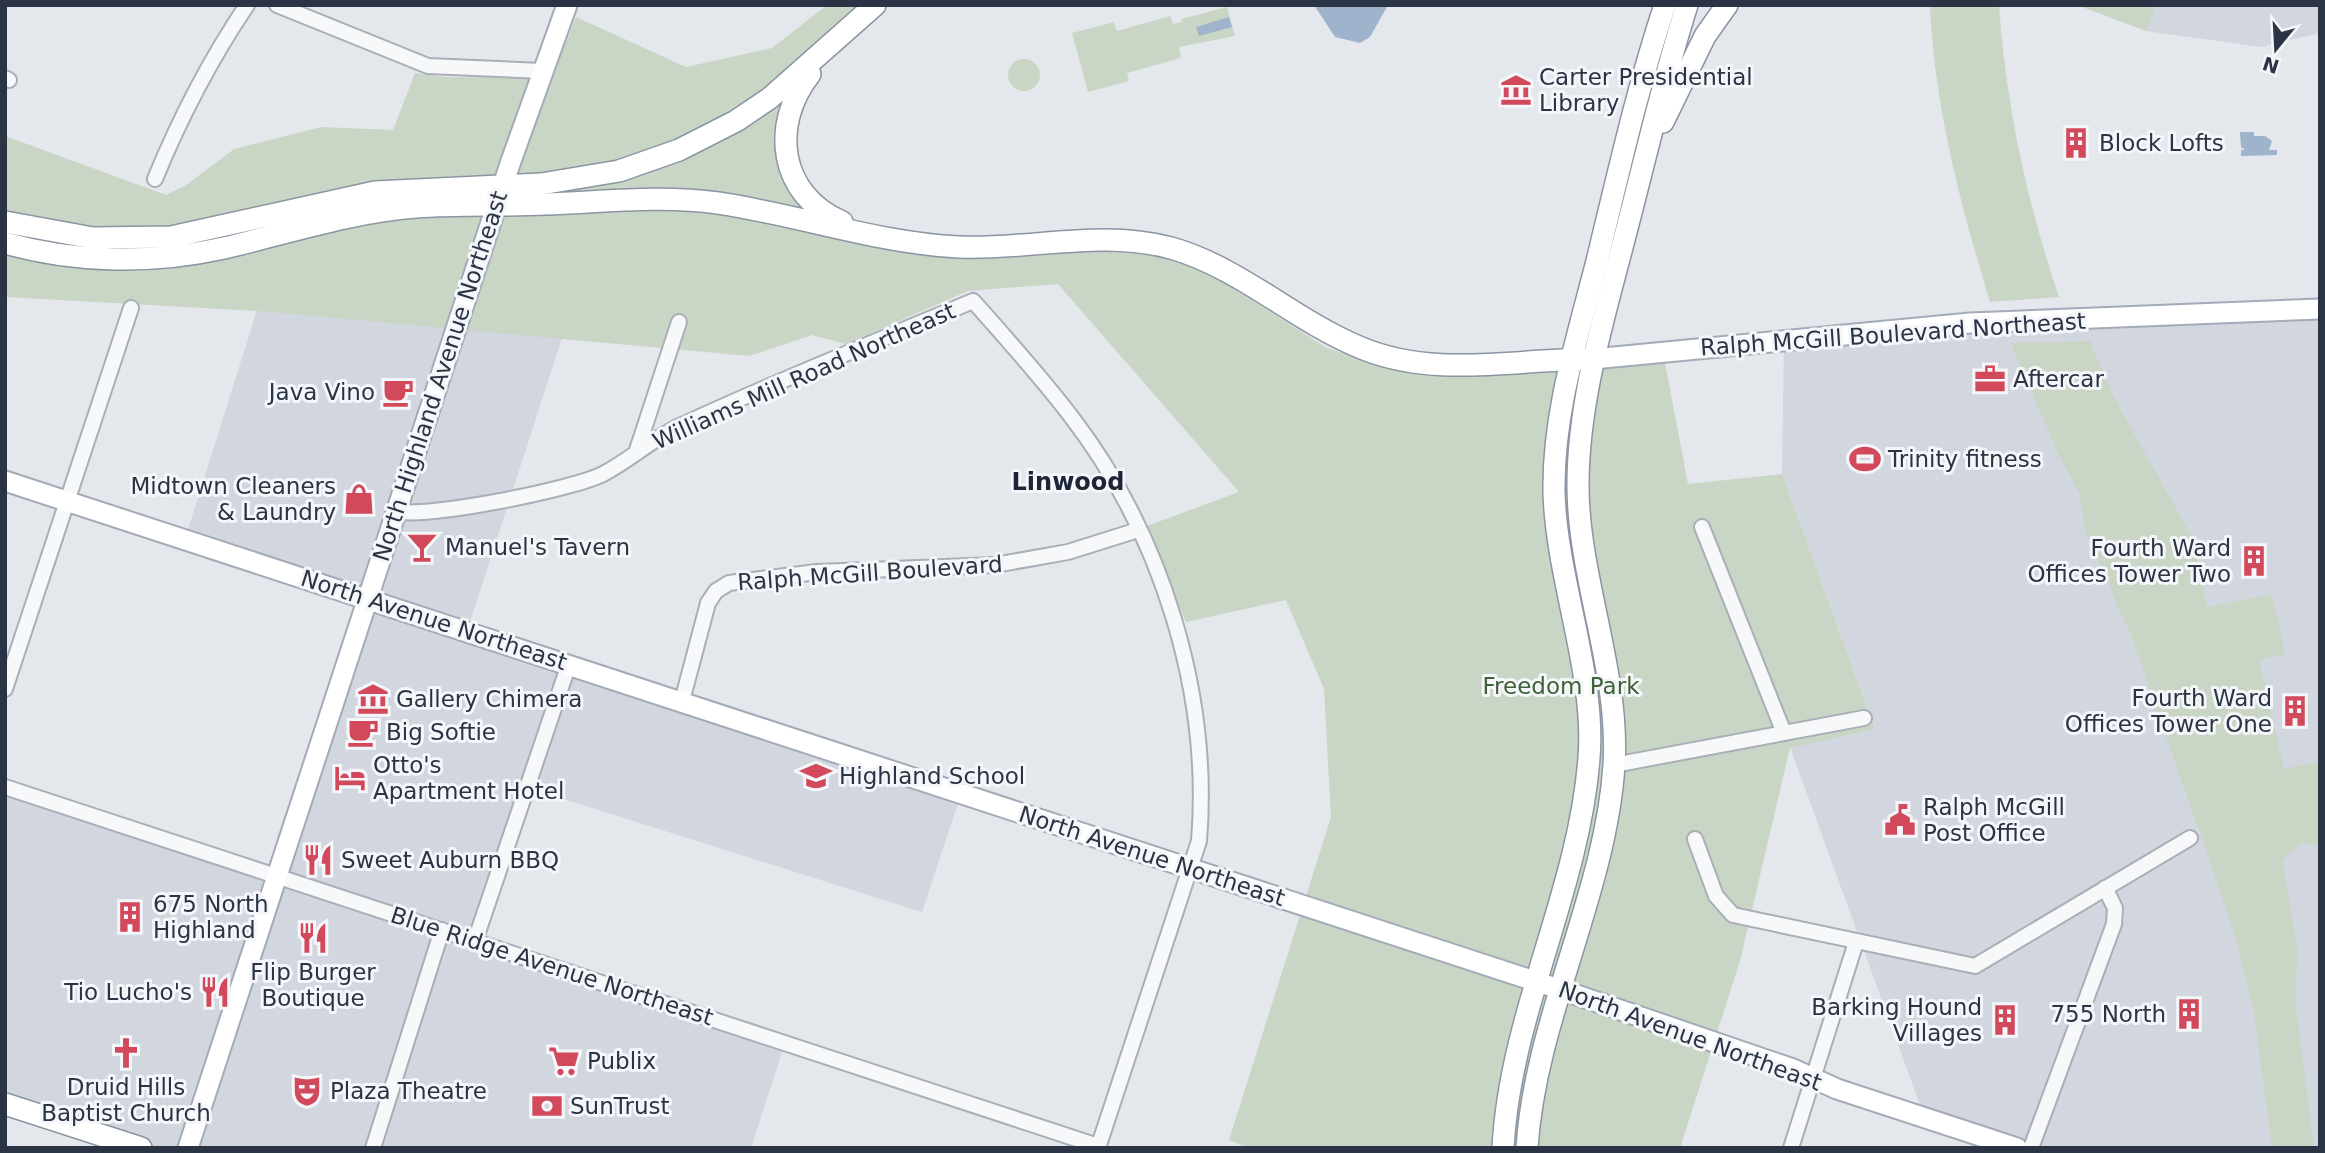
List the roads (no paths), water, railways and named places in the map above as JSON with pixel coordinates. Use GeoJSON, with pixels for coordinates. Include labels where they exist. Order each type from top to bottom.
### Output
{"type":"FeatureCollection","features":[{"type":"Feature","properties":{"kind":"highway"},"geometry":{"type":"LineString","coordinates":[[5,243],[90,257],[163,258],[224,248],[369,212],[447,205],[619,171],[679,150],[754,110],[838,40],[875,5]]}},
{"type":"Feature","properties":{"kind":"highway"},"geometry":{"type":"LineString","coordinates":[[1503,1148],[1512,1080],[1575,844],[1590,754],[1582,673],[1555,523],[1555,461],[1571,359],[1630,119],[1664,5]]}},
{"type":"Feature","properties":{"kind":"highway"},"geometry":{"type":"LineString","coordinates":[[1527,1148],[1539,1068],[1604,832],[1614,765],[1609,691],[1578,512],[1579,455],[1593,359],[1687,5]]}},
{"type":"Feature","properties":{"kind":"highway"},"geometry":{"type":"LineString","coordinates":[[1645,159],[1705,36],[1727,5]]}},
{"type":"Feature","properties":{"kind":"highway"},"geometry":{"type":"LineString","coordinates":[[838,40],[793,100],[784,129],[788,160],[802,190],[819,209],[845,223],[898,239]]}},
{"type":"Feature","properties":{"kind":"highway"},"geometry":{"type":"LineString","coordinates":[[5,222],[93,238],[161,237],[209,230],[375,192],[714,203],[898,239],[956,247],[996,247],[1066,240],[1137,242],[1200,258],[1360,348],[1407,362],[1453,366],[1593,359]]}},
{"type":"Feature","properties":{"kind":"highway"},"geometry":{"type":"LineString","coordinates":[[5,1104],[141,1148]]}},
{"type":"Feature","properties":{"kind":"main road","name":"North Highland Avenue Northeast"},"geometry":{"type":"LineString","coordinates":[[188,1148],[367,598],[542,71],[567,5]]}},
{"type":"Feature","properties":{"kind":"main road","name":"Ralph McGill Boulevard Northeast"},"geometry":{"type":"LineString","coordinates":[[1593,359],[1970,323],[2320,309]]}},
{"type":"Feature","properties":{"kind":"main road","name":"North Avenue Northeast"},"geometry":{"type":"LineString","coordinates":[[5,481],[1562,990],[1813,1078],[1837,1089],[2017,1148]]}},
{"type":"Feature","properties":{"kind":"street"},"geometry":{"type":"LineString","coordinates":[[155,179],[173,136],[207,69],[247,5]]}},
{"type":"Feature","properties":{"kind":"street"},"geometry":{"type":"LineString","coordinates":[[277,5],[428,66],[542,71]]}},
{"type":"Feature","properties":{"kind":"street","name":"Williams Mill Road Northeast"},"geometry":{"type":"LineString","coordinates":[[396,511],[413,513],[567,487],[601,475],[679,427],[973,301],[1073,419],[1109,473],[1138,530]]}},
{"type":"Feature","properties":{"kind":"street"},"geometry":{"type":"LineString","coordinates":[[5,689],[131,308]]}},
{"type":"Feature","properties":{"kind":"street"},"geometry":{"type":"LineString","coordinates":[[636,453],[679,322]]}},
{"type":"Feature","properties":{"kind":"street"},"geometry":{"type":"LineString","coordinates":[[1702,527],[1784,733]]}},
{"type":"Feature","properties":{"kind":"street"},"geometry":{"type":"LineString","coordinates":[[1098,1147],[1191,868],[1199,841],[1202,811],[1195,715],[1173,620],[1138,530]]}},
{"type":"Feature","properties":{"kind":"street","name":"Ralph McGill Boulevard"},"geometry":{"type":"LineString","coordinates":[[682,701],[708,603],[716,591],[729,583],[817,572],[937,570],[995,565],[1068,552],[1138,530]]}},
{"type":"Feature","properties":{"kind":"street"},"geometry":{"type":"LineString","coordinates":[[475,941],[569,664]]}},
{"type":"Feature","properties":{"kind":"street"},"geometry":{"type":"LineString","coordinates":[[1614,765],[1864,718]]}},
{"type":"Feature","properties":{"kind":"street","name":"Blue Ridge Avenue Northeast"},"geometry":{"type":"LineString","coordinates":[[5,787],[1098,1147]]}},
{"type":"Feature","properties":{"kind":"street"},"geometry":{"type":"LineString","coordinates":[[1695,839],[1716,896],[1733,915],[1975,966],[2190,838]]}},
{"type":"Feature","properties":{"kind":"street"},"geometry":{"type":"LineString","coordinates":[[2031,1148],[2114,924],[2115,908],[2105,888]]}},
{"type":"Feature","properties":{"kind":"street"},"geometry":{"type":"LineString","coordinates":[[373,1148],[442,930]]}},
{"type":"Feature","properties":{"kind":"street"},"geometry":{"type":"LineString","coordinates":[[1791,1148],[1856,942]]}},
{"type":"Feature","properties":{"kind":"water"},"geometry":{"type":"Polygon","coordinates":[[[1314,5],[1388,5],[1370,37],[1360,43],[1335,37],[1314,5]]]}},
{"type":"Feature","properties":{"kind":"water"},"geometry":{"type":"Polygon","coordinates":[[[1229,17],[1232,27],[1199,36],[1196,27],[1229,17]]]}},
{"type":"Feature","properties":{"kind":"water"},"geometry":{"type":"Polygon","coordinates":[[[2240,132],[2254,132],[2254,136],[2265,136],[2272,141],[2269,150],[2277,150],[2277,155],[2241,156],[2241,150],[2245,150],[2241,147],[2240,132]]]}},
{"type":"Feature","properties":{"kind":"place","name":"Carter Presidential Library"},"geometry":{"type":"Point","coordinates":[1516,90]}},
{"type":"Feature","properties":{"kind":"place","name":"Block Lofts"},"geometry":{"type":"Point","coordinates":[2076,143]}},
{"type":"Feature","properties":{"kind":"place","name":"Aftercar"},"geometry":{"type":"Point","coordinates":[1990,379]}},
{"type":"Feature","properties":{"kind":"place","name":"Java Vino"},"geometry":{"type":"Point","coordinates":[398,392]}},
{"type":"Feature","properties":{"kind":"place","name":"Trinity fitness"},"geometry":{"type":"Point","coordinates":[1865,459]}},
{"type":"Feature","properties":{"kind":"place","name":"Midtown Cleaners & Laundry"},"geometry":{"type":"Point","coordinates":[359,499]}},
{"type":"Feature","properties":{"kind":"place","name":"Manuel's Tavern"},"geometry":{"type":"Point","coordinates":[422,547]}},
{"type":"Feature","properties":{"kind":"place","name":"Fourth Ward Offices Tower Two"},"geometry":{"type":"Point","coordinates":[2254,561]}},
{"type":"Feature","properties":{"kind":"place","name":"Gallery Chimera"},"geometry":{"type":"Point","coordinates":[373,699]}},
{"type":"Feature","properties":{"kind":"place","name":"Fourth Ward Offices Tower One"},"geometry":{"type":"Point","coordinates":[2295,711]}},
{"type":"Feature","properties":{"kind":"place","name":"Big Softie"},"geometry":{"type":"Point","coordinates":[363,732]}},
{"type":"Feature","properties":{"kind":"place","name":"Highland School"},"geometry":{"type":"Point","coordinates":[816,776]}},
{"type":"Feature","properties":{"kind":"place","name":"Otto's Apartment Hotel"},"geometry":{"type":"Point","coordinates":[350,778]}},
{"type":"Feature","properties":{"kind":"place","name":"Ralph McGill Post Office"},"geometry":{"type":"Point","coordinates":[1900,820]}},
{"type":"Feature","properties":{"kind":"place","name":"Sweet Auburn BBQ"},"geometry":{"type":"Point","coordinates":[318,860]}},
{"type":"Feature","properties":{"kind":"place","name":"675 North Highland"},"geometry":{"type":"Point","coordinates":[130,917]}},
{"type":"Feature","properties":{"kind":"place","name":"Flip Burger Boutique"},"geometry":{"type":"Point","coordinates":[313,938]}},
{"type":"Feature","properties":{"kind":"place","name":"Tio Lucho's"},"geometry":{"type":"Point","coordinates":[215,992]}},
{"type":"Feature","properties":{"kind":"place","name":"755 North"},"geometry":{"type":"Point","coordinates":[2189,1014]}},
{"type":"Feature","properties":{"kind":"place","name":"Barking Hound Villages"},"geometry":{"type":"Point","coordinates":[2005,1020]}},
{"type":"Feature","properties":{"kind":"place","name":"Druid Hills Baptist Church"},"geometry":{"type":"Point","coordinates":[126,1053]}},
{"type":"Feature","properties":{"kind":"place","name":"Publix"},"geometry":{"type":"Point","coordinates":[564,1061]}},
{"type":"Feature","properties":{"kind":"place","name":"Plaza Theatre"},"geometry":{"type":"Point","coordinates":[307,1091]}},
{"type":"Feature","properties":{"kind":"place","name":"SunTrust"},"geometry":{"type":"Point","coordinates":[547,1106]}},
{"type":"Feature","properties":{"kind":"district","name":"Linwood"},"geometry":{"type":"Point","coordinates":[1068,482]}},
{"type":"Feature","properties":{"kind":"park label","name":"Freedom Park"},"geometry":{"type":"Point","coordinates":[1561,686]}}]}
